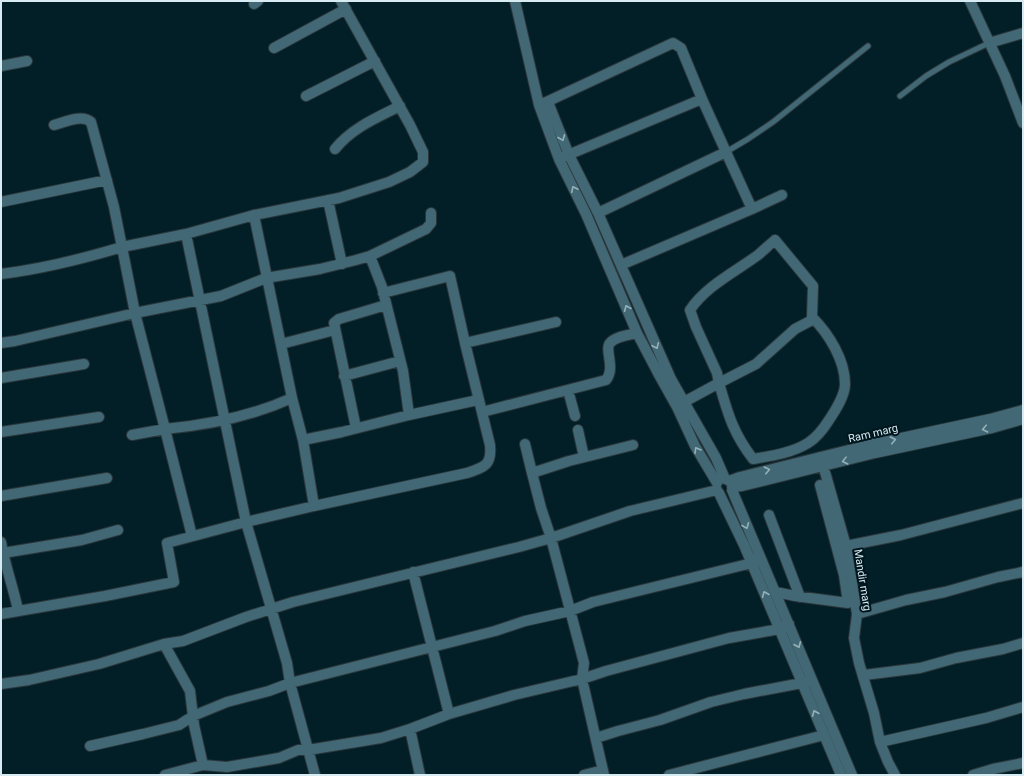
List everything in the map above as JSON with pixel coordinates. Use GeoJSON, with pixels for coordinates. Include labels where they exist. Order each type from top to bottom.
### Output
{"type":"FeatureCollection","features":[{"type":"Feature","properties":{"kind":"street"},"geometry":{"type":"LineString","coordinates":[[515,1],[543,103],[586,214],[637,333],[677,407],[695,446],[724,486]]}},
{"type":"Feature","properties":{"kind":"street"},"geometry":{"type":"LineString","coordinates":[[970,1],[988,43],[1013,94],[1023,123]]}},
{"type":"Feature","properties":{"kind":"street"},"geometry":{"type":"LineString","coordinates":[[1,274],[22,272],[86,258],[122,247],[186,234],[254,215],[328,200],[389,182],[410,172],[423,162],[423,152],[400,106],[343,5],[274,48]]}},
{"type":"Feature","properties":{"kind":"street"},"geometry":{"type":"LineString","coordinates":[[988,43],[1023,33]]}},
{"type":"Feature","properties":{"kind":"street"},"geometry":{"type":"LineString","coordinates":[[543,103],[673,43],[681,48],[702,100],[752,209]]}},
{"type":"Feature","properties":{"kind":"street"},"geometry":{"type":"LineString","coordinates":[[306,96],[374,60]]}},
{"type":"Feature","properties":{"kind":"street"},"geometry":{"type":"LineString","coordinates":[[1,66],[27,61]]}},
{"type":"Feature","properties":{"kind":"street"},"geometry":{"type":"LineString","coordinates":[[564,157],[702,100]]}},
{"type":"Feature","properties":{"kind":"street"},"geometry":{"type":"LineString","coordinates":[[335,149],[351,133],[366,123],[400,106]]}},
{"type":"Feature","properties":{"kind":"street"},"geometry":{"type":"LineString","coordinates":[[54,125],[82,118],[91,122],[114,207],[135,313],[192,536]]}},
{"type":"Feature","properties":{"kind":"street"},"geometry":{"type":"LineString","coordinates":[[598,213],[726,152]]}},
{"type":"Feature","properties":{"kind":"street"},"geometry":{"type":"LineString","coordinates":[[564,157],[598,213],[671,379],[716,458],[732,518],[755,560],[776,592],[789,624],[824,735],[841,775]]}},
{"type":"Feature","properties":{"kind":"street"},"geometry":{"type":"LineString","coordinates":[[1,202],[107,180]]}},
{"type":"Feature","properties":{"kind":"street"},"geometry":{"type":"LineString","coordinates":[[621,266],[782,195]]}},
{"type":"Feature","properties":{"kind":"street"},"geometry":{"type":"LineString","coordinates":[[328,200],[342,264]]}},
{"type":"Feature","properties":{"kind":"street"},"geometry":{"type":"LineString","coordinates":[[1,343],[135,313],[221,296],[266,278],[320,269],[370,256],[426,229],[431,223],[431,213]]}},
{"type":"Feature","properties":{"kind":"street"},"geometry":{"type":"LineString","coordinates":[[254,215],[292,398],[303,440],[314,506]]}},
{"type":"Feature","properties":{"kind":"street"},"geometry":{"type":"LineString","coordinates":[[186,234],[246,522],[287,662],[290,684],[315,775]]}},
{"type":"Feature","properties":{"kind":"street"},"geometry":{"type":"LineString","coordinates":[[775,240],[813,286],[812,317],[822,327],[834,347],[843,369],[845,386],[838,407],[824,427],[809,443],[783,454],[753,459],[742,445],[731,424],[719,383],[717,372],[696,327],[690,310],[695,302],[722,279],[759,254],[775,240]]}},
{"type":"Feature","properties":{"kind":"street"},"geometry":{"type":"LineString","coordinates":[[370,256],[383,293],[403,370],[409,415]]}},
{"type":"Feature","properties":{"kind":"street"},"geometry":{"type":"LineString","coordinates":[[1,614],[85,600],[174,582],[167,543],[246,522],[480,469],[487,464],[491,456],[450,276],[383,293]]}},
{"type":"Feature","properties":{"kind":"street"},"geometry":{"type":"LineString","coordinates":[[356,428],[334,323],[339,319],[386,305]]}},
{"type":"Feature","properties":{"kind":"street"},"geometry":{"type":"LineString","coordinates":[[684,402],[756,364],[795,329],[814,319]]}},
{"type":"Feature","properties":{"kind":"street"},"geometry":{"type":"LineString","coordinates":[[465,343],[556,322]]}},
{"type":"Feature","properties":{"kind":"street"},"geometry":{"type":"LineString","coordinates":[[281,344],[335,330]]}},
{"type":"Feature","properties":{"kind":"street"},"geometry":{"type":"LineString","coordinates":[[482,412],[606,380],[610,371],[608,347],[610,343],[620,338],[637,333]]}},
{"type":"Feature","properties":{"kind":"street"},"geometry":{"type":"LineString","coordinates":[[344,376],[400,361]]}},
{"type":"Feature","properties":{"kind":"street"},"geometry":{"type":"LineString","coordinates":[[1,378],[84,364]]}},
{"type":"Feature","properties":{"kind":"street"},"geometry":{"type":"LineString","coordinates":[[568,390],[574,416]]}},
{"type":"Feature","properties":{"kind":"street"},"geometry":{"type":"LineString","coordinates":[[132,436],[165,429],[200,426],[272,407],[292,398]]}},
{"type":"Feature","properties":{"kind":"street"},"geometry":{"type":"LineString","coordinates":[[303,440],[478,400]]}},
{"type":"Feature","properties":{"kind":"street","name":"Ram marg"},"geometry":{"type":"LineString","coordinates":[[1,684],[29,680],[100,664],[164,644],[183,641],[271,609],[551,538],[630,511],[724,486],[740,477],[823,462],[873,444],[990,419],[1023,410]]}},
{"type":"Feature","properties":{"kind":"street"},"geometry":{"type":"LineString","coordinates":[[1,432],[99,417]]}},
{"type":"Feature","properties":{"kind":"street"},"geometry":{"type":"LineString","coordinates":[[823,462],[992,428],[1023,419]]}},
{"type":"Feature","properties":{"kind":"street"},"geometry":{"type":"LineString","coordinates":[[578,430],[584,457]]}},
{"type":"Feature","properties":{"kind":"street"},"geometry":{"type":"LineString","coordinates":[[524,444],[541,508],[551,538],[584,664],[582,679],[603,772],[584,775]]}},
{"type":"Feature","properties":{"kind":"street"},"geometry":{"type":"LineString","coordinates":[[532,473],[569,461],[633,445]]}},
{"type":"Feature","properties":{"kind":"street","name":"Mandir marg"},"geometry":{"type":"LineString","coordinates":[[823,462],[846,546],[858,614],[854,638],[859,663],[874,713],[880,742],[895,775]]}},
{"type":"Feature","properties":{"kind":"street"},"geometry":{"type":"LineString","coordinates":[[1,496],[107,478]]}},
{"type":"Feature","properties":{"kind":"street"},"geometry":{"type":"LineString","coordinates":[[776,592],[800,597],[848,602],[844,575],[820,485]]}},
{"type":"Feature","properties":{"kind":"street"},"geometry":{"type":"LineString","coordinates":[[846,546],[901,535],[1023,503]]}},
{"type":"Feature","properties":{"kind":"street"},"geometry":{"type":"LineString","coordinates":[[769,515],[800,597]]}},
{"type":"Feature","properties":{"kind":"street"},"geometry":{"type":"LineString","coordinates":[[3,553],[82,540],[118,530]]}},
{"type":"Feature","properties":{"kind":"street"},"geometry":{"type":"LineString","coordinates":[[1,542],[18,610]]}},
{"type":"Feature","properties":{"kind":"street"},"geometry":{"type":"LineString","coordinates":[[90,746],[179,725],[193,716],[227,702],[290,684],[495,631],[524,621],[570,611],[592,602],[755,560]]}},
{"type":"Feature","properties":{"kind":"street"},"geometry":{"type":"LineString","coordinates":[[755,560],[780,629],[807,681],[852,775]]}},
{"type":"Feature","properties":{"kind":"street"},"geometry":{"type":"LineString","coordinates":[[413,572],[449,714]]}},
{"type":"Feature","properties":{"kind":"street"},"geometry":{"type":"LineString","coordinates":[[858,614],[906,600],[945,592],[998,577],[1023,572]]}},
{"type":"Feature","properties":{"kind":"street"},"geometry":{"type":"LineString","coordinates":[[165,775],[203,765],[226,771],[279,758],[298,750],[308,750],[380,738],[410,729],[449,714],[514,695],[582,679],[606,671],[729,638],[780,629],[789,624]]}},
{"type":"Feature","properties":{"kind":"street"},"geometry":{"type":"LineString","coordinates":[[864,676],[920,668],[956,658],[1003,649],[1023,642]]}},
{"type":"Feature","properties":{"kind":"street"},"geometry":{"type":"LineString","coordinates":[[164,644],[190,691],[193,716],[203,765]]}},
{"type":"Feature","properties":{"kind":"street"},"geometry":{"type":"LineString","coordinates":[[596,738],[660,720],[711,702],[807,681]]}},
{"type":"Feature","properties":{"kind":"street"},"geometry":{"type":"LineString","coordinates":[[880,742],[986,718],[1023,707]]}},
{"type":"Feature","properties":{"kind":"street"},"geometry":{"type":"LineString","coordinates":[[410,729],[420,775]]}},
{"type":"Feature","properties":{"kind":"street"},"geometry":{"type":"LineString","coordinates":[[670,775],[703,771],[824,735]]}},
{"type":"Feature","properties":{"kind":"street"},"geometry":{"type":"LineString","coordinates":[[973,775],[1023,763]]}},
{"type":"Feature","properties":{"kind":"lane"},"geometry":{"type":"LineString","coordinates":[[900,96],[926,76],[948,62],[988,43]]}},
{"type":"Feature","properties":{"kind":"lane"},"geometry":{"type":"LineString","coordinates":[[726,152],[773,122],[868,46]]}}]}
